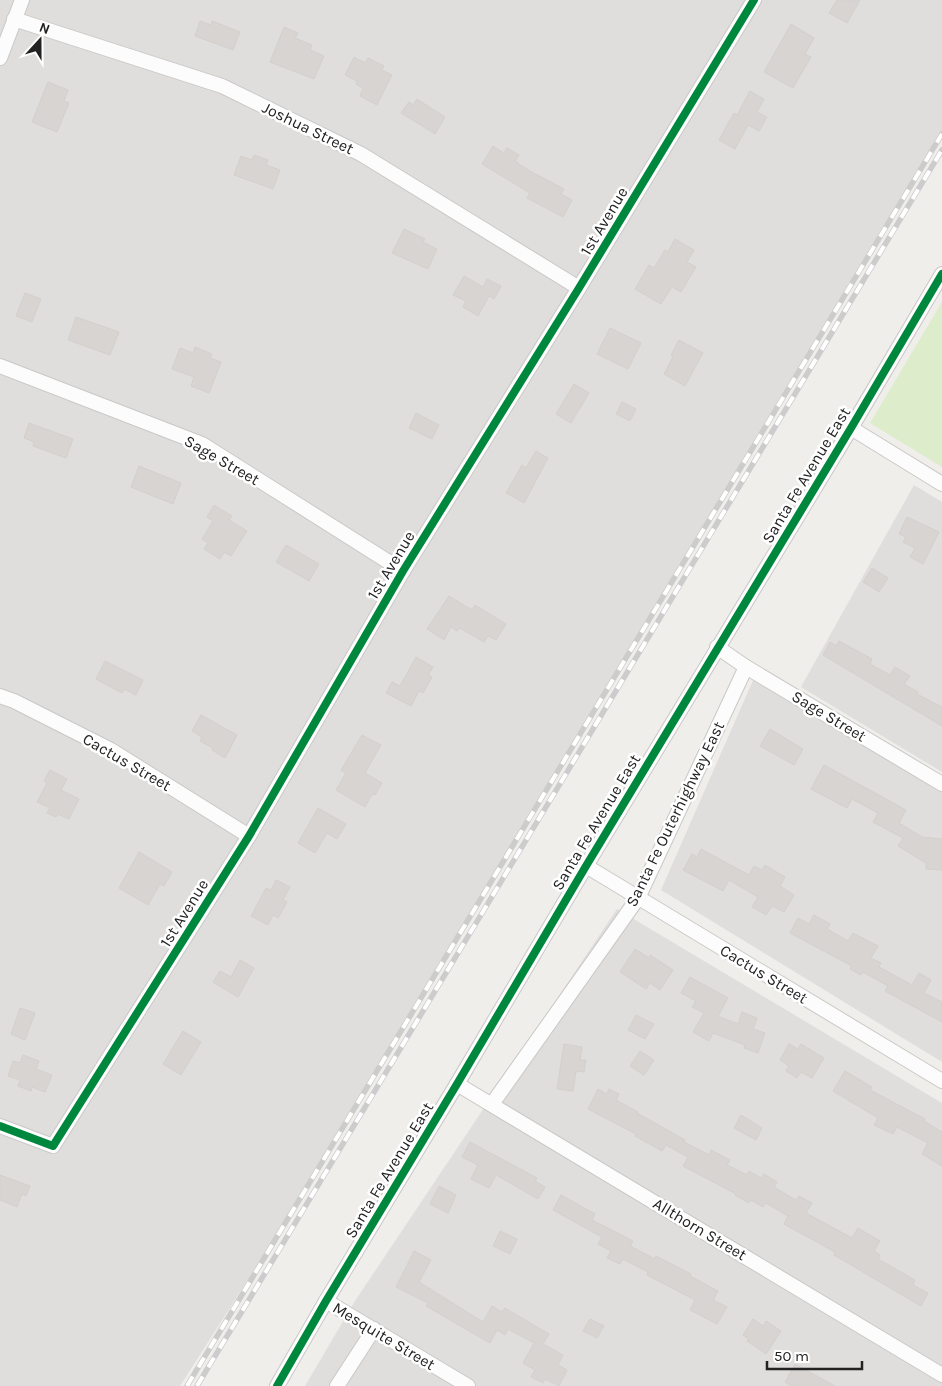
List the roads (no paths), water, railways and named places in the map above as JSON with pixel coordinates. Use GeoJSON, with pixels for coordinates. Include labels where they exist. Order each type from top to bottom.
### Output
{"type":"FeatureCollection","features":[{"type":"Feature","properties":{"kind":"street"},"geometry":{"type":"LineString","coordinates":[[0,58],[22,0]]}},
{"type":"Feature","properties":{"kind":"street","name":"1st Avenue"},"geometry":{"type":"LineString","coordinates":[[0,1126],[53,1146],[249,836],[403,571],[579,288],[754,0]]}},
{"type":"Feature","properties":{"kind":"street","name":"Joshua Street"},"geometry":{"type":"LineString","coordinates":[[14,19],[222,86],[361,154],[579,288]]}},
{"type":"Feature","properties":{"kind":"street","name":"Santa Fe Avenue East"},"geometry":{"type":"LineString","coordinates":[[277,1386],[586,866],[942,274]]}},
{"type":"Feature","properties":{"kind":"street","name":"Sage Street"},"geometry":{"type":"LineString","coordinates":[[0,366],[202,444],[403,571]]}},
{"type":"Feature","properties":{"kind":"street"},"geometry":{"type":"LineString","coordinates":[[851,428],[942,484]]}},
{"type":"Feature","properties":{"kind":"street","name":"Sage Street"},"geometry":{"type":"LineString","coordinates":[[717,647],[746,667],[942,784]]}},
{"type":"Feature","properties":{"kind":"street","name":"Santa Fe Outerhighway East"},"geometry":{"type":"LineString","coordinates":[[492,1104],[638,898],[746,667]]}},
{"type":"Feature","properties":{"kind":"street","name":"Cactus Street"},"geometry":{"type":"LineString","coordinates":[[0,696],[14,701],[111,750],[249,836]]}},
{"type":"Feature","properties":{"kind":"street","name":"Cactus Street"},"geometry":{"type":"LineString","coordinates":[[586,866],[942,1081]]}},
{"type":"Feature","properties":{"kind":"street","name":"Allthorn Street"},"geometry":{"type":"LineString","coordinates":[[457,1084],[942,1375]]}},
{"type":"Feature","properties":{"kind":"street","name":"Mesquite Street"},"geometry":{"type":"LineString","coordinates":[[326,1301],[468,1386]]}},
{"type":"Feature","properties":{"kind":"street"},"geometry":{"type":"LineString","coordinates":[[337,1386],[374,1329]]}},
{"type":"Feature","properties":{"kind":"railway"},"geometry":{"type":"LineString","coordinates":[[187,1386],[942,134]]}},
{"type":"Feature","properties":{"kind":"railway"},"geometry":{"type":"LineString","coordinates":[[197,1386],[942,150]]}}]}
